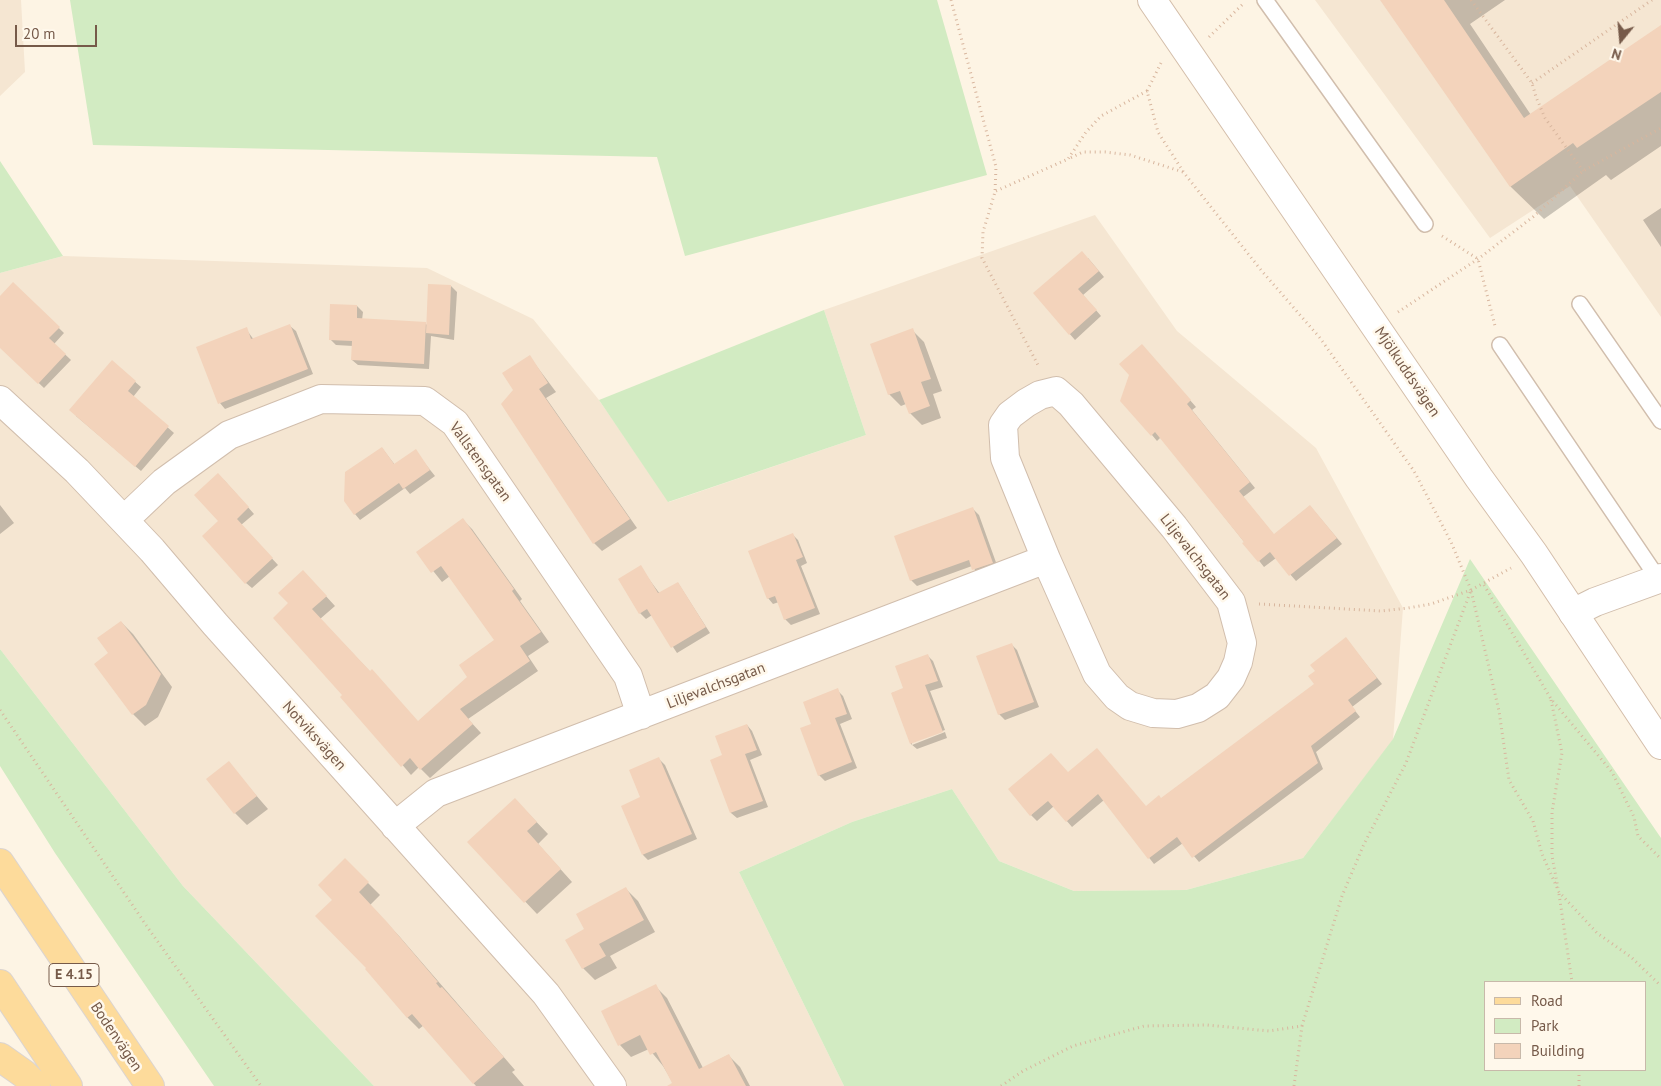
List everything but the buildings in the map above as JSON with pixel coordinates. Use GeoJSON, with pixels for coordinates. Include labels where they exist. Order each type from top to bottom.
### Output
{"type":"FeatureCollection","features":[{"type":"Feature","properties":{"kind":"main road","name":"Bodenvägen"},"geometry":{"type":"LineString","coordinates":[[0,863],[150,1086]]}},
{"type":"Feature","properties":{"kind":"main road"},"geometry":{"type":"LineString","coordinates":[[0,984],[68,1086]]}},
{"type":"Feature","properties":{"kind":"main road"},"geometry":{"type":"LineString","coordinates":[[0,1057],[24,1074],[36,1086]]}},
{"type":"Feature","properties":{"kind":"street","name":"Mjölkuddsvägen"},"geometry":{"type":"LineString","coordinates":[[1152,0],[1573,613],[1661,745]]}},
{"type":"Feature","properties":{"kind":"street","name":"Liljevalchsgatan"},"geometry":{"type":"LineString","coordinates":[[1056,391],[1072,404],[1174,527],[1231,602],[1242,643],[1238,662],[1231,678],[1217,696],[1198,708],[1177,714],[1154,712],[1130,706],[1117,696],[1097,674],[1046,559],[1005,458],[1003,425],[1010,415],[1026,403],[1040,395],[1056,391]]}},
{"type":"Feature","properties":{"kind":"street","name":"Vallstensgatan"},"geometry":{"type":"LineString","coordinates":[[124,520],[164,482],[229,435],[238,431],[321,399],[425,401],[455,423],[628,676],[641,715]]}},
{"type":"Feature","properties":{"kind":"street","name":"Notviksvägen"},"geometry":{"type":"LineString","coordinates":[[0,400],[77,471],[124,520],[546,994],[612,1086]]}},
{"type":"Feature","properties":{"kind":"street","name":"Liljevalchsgatan"},"geometry":{"type":"LineString","coordinates":[[395,826],[436,793],[1046,559]]}},
{"type":"Feature","properties":{"kind":"street"},"geometry":{"type":"LineString","coordinates":[[1573,613],[1595,602],[1660,580]]}},
{"type":"Feature","properties":{"kind":"lane"},"geometry":{"type":"LineString","coordinates":[[1265,0],[1425,224]]}},
{"type":"Feature","properties":{"kind":"lane"},"geometry":{"type":"LineString","coordinates":[[1580,304],[1661,421]]}},
{"type":"Feature","properties":{"kind":"lane"},"geometry":{"type":"LineString","coordinates":[[1500,345],[1660,580]]}},
{"type":"Feature","properties":{"kind":"path"},"geometry":{"type":"LineString","coordinates":[[951,0],[996,167],[995,192],[983,232],[982,258],[1042,373],[1056,391]]}},
{"type":"Feature","properties":{"kind":"path"},"geometry":{"type":"LineString","coordinates":[[1207,39],[1247,0]]}},
{"type":"Feature","properties":{"kind":"path"},"geometry":{"type":"LineString","coordinates":[[1471,0],[1532,83],[1546,118],[1583,171]]}},
{"type":"Feature","properties":{"kind":"path"},"geometry":{"type":"LineString","coordinates":[[1532,83],[1652,0]]}},
{"type":"Feature","properties":{"kind":"path"},"geometry":{"type":"LineString","coordinates":[[1068,159],[1076,146],[1101,116],[1147,91],[1164,58]]}},
{"type":"Feature","properties":{"kind":"path"},"geometry":{"type":"LineString","coordinates":[[1147,91],[1158,132],[1184,173],[1261,270],[1320,338],[1409,463],[1451,542],[1471,590],[1499,711],[1510,780],[1532,821],[1542,854],[1559,892],[1597,933],[1631,957],[1661,986]]}},
{"type":"Feature","properties":{"kind":"path"},"geometry":{"type":"LineString","coordinates":[[1394,315],[1478,259],[1533,217],[1583,171],[1661,128]]}},
{"type":"Feature","properties":{"kind":"path"},"geometry":{"type":"LineString","coordinates":[[995,192],[1083,152],[1105,152],[1130,156],[1184,173]]}},
{"type":"Feature","properties":{"kind":"path"},"geometry":{"type":"LineString","coordinates":[[1425,224],[1478,259],[1500,345]]}},
{"type":"Feature","properties":{"kind":"path"},"geometry":{"type":"LineString","coordinates":[[1231,602],[1381,611],[1431,604],[1484,585],[1512,568]]}},
{"type":"Feature","properties":{"kind":"path"},"geometry":{"type":"LineString","coordinates":[[1484,585],[1551,699],[1612,772],[1634,817],[1638,836],[1661,859]]}},
{"type":"Feature","properties":{"kind":"path"},"geometry":{"type":"LineString","coordinates":[[1294,1086],[1302,1026],[1342,896],[1364,844],[1406,763],[1471,590]]}},
{"type":"Feature","properties":{"kind":"path"},"geometry":{"type":"LineString","coordinates":[[1551,699],[1562,753],[1552,812],[1552,856],[1572,981]]}},
{"type":"Feature","properties":{"kind":"path"},"geometry":{"type":"LineString","coordinates":[[0,710],[148,928],[261,1086]]}},
{"type":"Feature","properties":{"kind":"path"},"geometry":{"type":"LineString","coordinates":[[1001,1086],[1023,1071],[1072,1046],[1144,1026],[1207,1025],[1269,1031],[1302,1026]]}},
{"type":"Feature","properties":{"kind":"path"},"geometry":{"type":"LineString","coordinates":[[1579,1071],[1579,1086]]}},
{"type":"Feature","properties":{"kind":"shaded area"},"geometry":{"type":"Polygon","coordinates":[[[0,0],[21,0],[25,72],[0,96],[0,0]]]}},
{"type":"Feature","properties":{"kind":"shaded area"},"geometry":{"type":"Polygon","coordinates":[[[1315,0],[1661,0],[1661,317],[1570,186],[1490,238],[1315,0]]]}},
{"type":"Feature","properties":{"kind":"shaded area"},"geometry":{"type":"Polygon","coordinates":[[[1095,215],[1177,331],[1316,448],[1403,608],[1393,740],[1303,858],[1186,890],[1074,891],[999,861],[952,789],[852,822],[739,872],[844,1086],[374,1086],[183,886],[0,649],[0,273],[63,256],[427,268],[533,319],[599,400],[669,502],[866,435],[824,310],[1095,215]]]}},
{"type":"Feature","properties":{"kind":"green space"},"geometry":{"type":"Polygon","coordinates":[[[70,0],[937,0],[987,175],[685,256],[657,157],[93,145],[70,0]]]}},
{"type":"Feature","properties":{"kind":"green space"},"geometry":{"type":"Polygon","coordinates":[[[0,161],[63,256],[0,273],[0,161]]]}},
{"type":"Feature","properties":{"kind":"green space"},"geometry":{"type":"Polygon","coordinates":[[[824,310],[866,435],[668,502],[599,400],[824,310]]]}},
{"type":"Feature","properties":{"kind":"green space"},"geometry":{"type":"Polygon","coordinates":[[[1470,559],[1661,838],[1661,1086],[844,1086],[739,872],[852,822],[952,789],[999,861],[1074,891],[1186,890],[1303,858],[1393,739],[1470,559]]]}},
{"type":"Feature","properties":{"kind":"green space"},"geometry":{"type":"Polygon","coordinates":[[[0,649],[183,886],[374,1086],[214,1086],[55,853],[0,766],[0,649]]]}}]}
